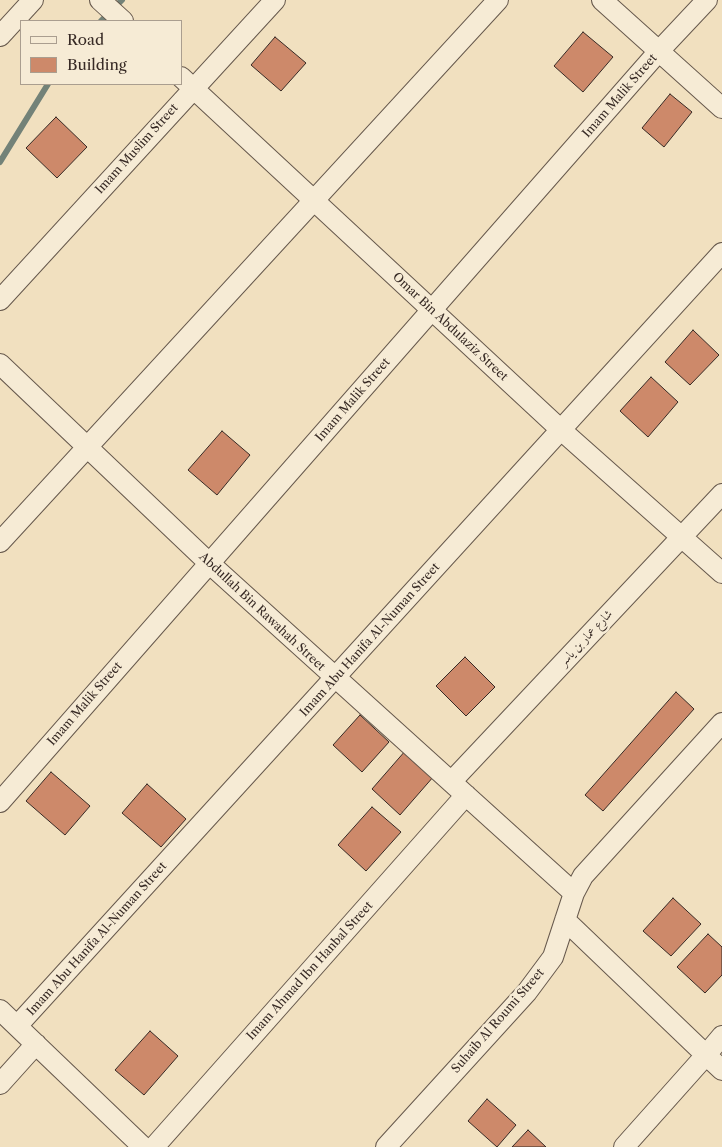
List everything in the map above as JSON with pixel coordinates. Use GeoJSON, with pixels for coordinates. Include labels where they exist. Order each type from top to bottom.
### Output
{"type":"FeatureCollection","features":[{"type":"Feature","properties":{"kind":"street"},"geometry":{"type":"LineString","coordinates":[[0,36],[34,0]]}},
{"type":"Feature","properties":{"kind":"street"},"geometry":{"type":"LineString","coordinates":[[100,0],[122,20]]}},
{"type":"Feature","properties":{"kind":"street","name":"Imam Muslim Street"},"geometry":{"type":"LineString","coordinates":[[0,300],[187,82],[275,0]]}},
{"type":"Feature","properties":{"kind":"street"},"geometry":{"type":"LineString","coordinates":[[0,542],[498,0]]}},
{"type":"Feature","properties":{"kind":"street"},"geometry":{"type":"LineString","coordinates":[[602,0],[722,108]]}},
{"type":"Feature","properties":{"kind":"street","name":"Imam Malik Street"},"geometry":{"type":"LineString","coordinates":[[0,802],[659,50],[707,0]]}},
{"type":"Feature","properties":{"kind":"street","name":"Omar Bin Abdulaziz Street"},"geometry":{"type":"LineString","coordinates":[[187,82],[560,429],[722,573]]}},
{"type":"Feature","properties":{"kind":"street","name":"Imam Abu Hanifa Al-Numan Street"},"geometry":{"type":"LineString","coordinates":[[17,1026],[722,253]]}},
{"type":"Feature","properties":{"kind":"street","name":"Abdullah Bin Rawahah Street"},"geometry":{"type":"LineString","coordinates":[[0,364],[209,563],[335,679],[574,893]]}},
{"type":"Feature","properties":{"kind":"street","name":"شارع عمار بن ياسر"},"geometry":{"type":"LineString","coordinates":[[451,782],[722,494]]}},
{"type":"Feature","properties":{"kind":"street","name":"Suhaib Al Roumi Street"},"geometry":{"type":"LineString","coordinates":[[396,1143],[527,992],[553,957],[574,893],[583,876],[722,723]]}},
{"type":"Feature","properties":{"kind":"street","name":"Imam Ahmad Ibn Hanbal Street"},"geometry":{"type":"LineString","coordinates":[[154,1147],[466,795]]}},
{"type":"Feature","properties":{"kind":"street"},"geometry":{"type":"LineString","coordinates":[[565,920],[722,1070]]}},
{"type":"Feature","properties":{"kind":"street"},"geometry":{"type":"LineString","coordinates":[[0,1010],[144,1147]]}},
{"type":"Feature","properties":{"kind":"street"},"geometry":{"type":"LineString","coordinates":[[624,1147],[722,1036]]}},
{"type":"Feature","properties":{"kind":"street"},"geometry":{"type":"LineString","coordinates":[[0,1084],[36,1044]]}},
{"type":"Feature","properties":{"kind":"building"},"geometry":{"type":"Polygon","coordinates":[[[583,32],[613,57],[583,92],[554,66],[583,32]]]}},
{"type":"Feature","properties":{"kind":"building"},"geometry":{"type":"Polygon","coordinates":[[[275,37],[306,63],[281,91],[251,65],[275,37]]]}},
{"type":"Feature","properties":{"kind":"building"},"geometry":{"type":"Polygon","coordinates":[[[670,94],[692,112],[664,147],[642,128],[670,94]]]}},
{"type":"Feature","properties":{"kind":"building"},"geometry":{"type":"Polygon","coordinates":[[[56,117],[87,147],[57,178],[26,148],[56,117]]]}},
{"type":"Feature","properties":{"kind":"building"},"geometry":{"type":"Polygon","coordinates":[[[693,330],[719,355],[690,385],[665,362],[693,330]]]}},
{"type":"Feature","properties":{"kind":"building"},"geometry":{"type":"Polygon","coordinates":[[[651,377],[678,402],[648,437],[620,411],[651,377]]]}},
{"type":"Feature","properties":{"kind":"building"},"geometry":{"type":"Polygon","coordinates":[[[222,431],[250,455],[217,495],[188,470],[222,431]]]}},
{"type":"Feature","properties":{"kind":"building"},"geometry":{"type":"Polygon","coordinates":[[[465,657],[495,687],[466,716],[436,686],[465,657]]]}},
{"type":"Feature","properties":{"kind":"building"},"geometry":{"type":"Polygon","coordinates":[[[676,692],[694,709],[603,811],[585,795],[676,692]]]}},
{"type":"Feature","properties":{"kind":"building"},"geometry":{"type":"Polygon","coordinates":[[[360,715],[389,742],[362,772],[333,745],[360,715]]]}},
{"type":"Feature","properties":{"kind":"building"},"geometry":{"type":"Polygon","coordinates":[[[406,750],[434,776],[400,815],[372,789],[406,750]]]}},
{"type":"Feature","properties":{"kind":"building"},"geometry":{"type":"Polygon","coordinates":[[[51,772],[90,806],[65,835],[26,801],[51,772]]]}},
{"type":"Feature","properties":{"kind":"building"},"geometry":{"type":"Polygon","coordinates":[[[147,784],[186,819],[161,847],[122,813],[147,784]]]}},
{"type":"Feature","properties":{"kind":"building"},"geometry":{"type":"Polygon","coordinates":[[[372,807],[401,832],[366,871],[338,845],[372,807]]]}},
{"type":"Feature","properties":{"kind":"building"},"geometry":{"type":"Polygon","coordinates":[[[673,898],[701,924],[671,956],[643,931],[673,898]]]}},
{"type":"Feature","properties":{"kind":"building"},"geometry":{"type":"Polygon","coordinates":[[[708,934],[722,947],[722,975],[705,993],[677,967],[708,934]]]}},
{"type":"Feature","properties":{"kind":"building"},"geometry":{"type":"Polygon","coordinates":[[[150,1031],[178,1056],[144,1095],[115,1070],[150,1031]]]}},
{"type":"Feature","properties":{"kind":"building"},"geometry":{"type":"Polygon","coordinates":[[[487,1099],[516,1125],[497,1147],[468,1121],[487,1099]]]}},
{"type":"Feature","properties":{"kind":"building"},"geometry":{"type":"Polygon","coordinates":[[[528,1130],[546,1147],[512,1147],[528,1130]]]}},
{"type":"Feature","properties":{"kind":"waterway"},"geometry":{"type":"LineString","coordinates":[[102,20],[122,0]]}},
{"type":"Feature","properties":{"kind":"waterway"},"geometry":{"type":"LineString","coordinates":[[0,162],[47,85]]}}]}
